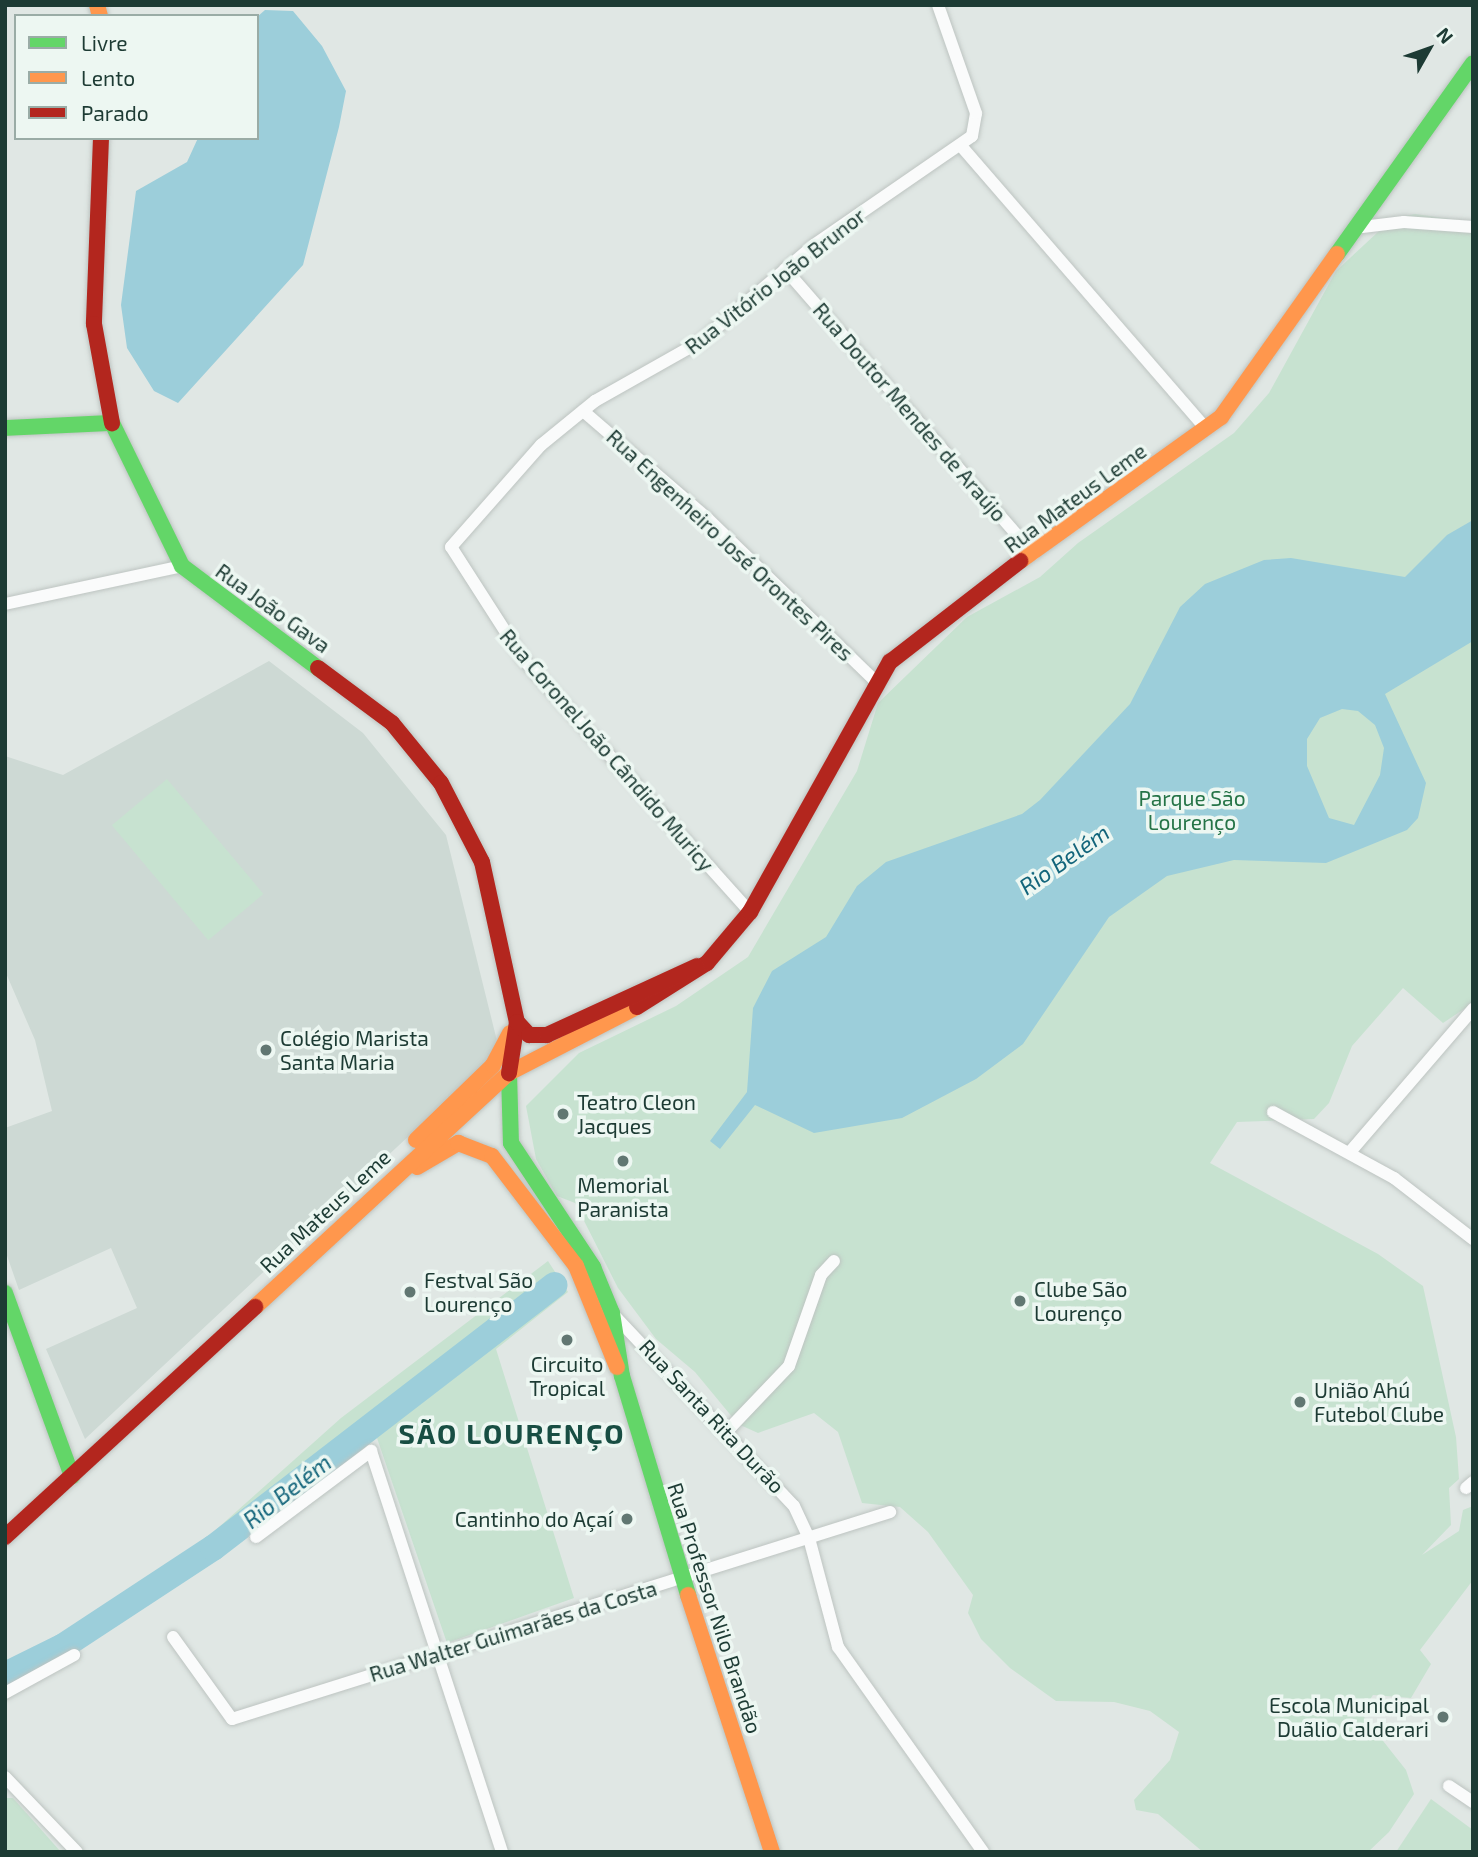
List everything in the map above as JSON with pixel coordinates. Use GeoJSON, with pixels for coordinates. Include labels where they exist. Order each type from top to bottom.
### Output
{"type":"FeatureCollection","features":[{"type":"Feature","properties":{"kind":"main road","name":"Rua Mateus Leme"},"geometry":{"type":"LineString","coordinates":[[5,1537],[377,1189],[509,1073],[670,992],[707,963],[750,912],[875,681],[926,629],[1206,429],[1246,388],[1354,229],[1473,63]]}},
{"type":"Feature","properties":{"kind":"main road","name":"Rua João Gava"},"geometry":{"type":"LineString","coordinates":[[101,140],[94,324],[112,423],[182,566],[392,723],[441,783],[482,862],[517,1022],[509,1073]]}},
{"type":"Feature","properties":{"kind":"main road"},"geometry":{"type":"LineString","coordinates":[[5,428],[112,423]]}},
{"type":"Feature","properties":{"kind":"main road","name":"Rua Mateus Leme"},"geometry":{"type":"LineString","coordinates":[[517,1022],[529,1035],[547,1035],[707,963]]}},
{"type":"Feature","properties":{"kind":"main road"},"geometry":{"type":"LineString","coordinates":[[377,1189],[405,1152],[493,1065],[517,1022]]}},
{"type":"Feature","properties":{"kind":"main road","name":"Rua Professor Nilo Brandão"},"geometry":{"type":"LineString","coordinates":[[509,1073],[511,1143],[593,1267],[612,1313],[622,1376]]}},
{"type":"Feature","properties":{"kind":"main road","name":"Rua Professor Nilo Brandão"},"geometry":{"type":"LineString","coordinates":[[377,1189],[446,1145],[467,1143],[492,1156],[576,1266],[622,1376],[682,1578],[772,1852]]}},
{"type":"Feature","properties":{"kind":"main road"},"geometry":{"type":"LineString","coordinates":[[5,1293],[72,1476]]}},
{"type":"Feature","properties":{"kind":"street"},"geometry":{"type":"LineString","coordinates":[[938,5],[976,113],[962,147],[1206,429]]}},
{"type":"Feature","properties":{"kind":"street","name":"Rua Vitório João Brunor"},"geometry":{"type":"LineString","coordinates":[[451,547],[541,445],[583,411],[701,341],[785,269],[962,147]]}},
{"type":"Feature","properties":{"kind":"street"},"geometry":{"type":"LineString","coordinates":[[1354,229],[1404,222],[1473,227]]}},
{"type":"Feature","properties":{"kind":"street","name":"Rua Doutor Mendes de Araújo"},"geometry":{"type":"LineString","coordinates":[[785,269],[1034,554]]}},
{"type":"Feature","properties":{"kind":"street","name":"Rua Engenheiro José Orontes Pires"},"geometry":{"type":"LineString","coordinates":[[583,411],[707,518],[875,681]]}},
{"type":"Feature","properties":{"kind":"street","name":"Rua Coronel João Cândido Muricy"},"geometry":{"type":"LineString","coordinates":[[451,547],[523,659],[750,912]]}},
{"type":"Feature","properties":{"kind":"street"},"geometry":{"type":"LineString","coordinates":[[5,604],[182,566]]}},
{"type":"Feature","properties":{"kind":"street"},"geometry":{"type":"LineString","coordinates":[[1350,1152],[1473,1009]]}},
{"type":"Feature","properties":{"kind":"street"},"geometry":{"type":"LineString","coordinates":[[1273,1112],[1350,1152],[1473,1239]]}},
{"type":"Feature","properties":{"kind":"street"},"geometry":{"type":"LineString","coordinates":[[728,1430],[789,1366],[821,1275],[834,1261]]}},
{"type":"Feature","properties":{"kind":"street","name":"Rua Santa Rita Durão"},"geometry":{"type":"LineString","coordinates":[[612,1313],[781,1487],[809,1538],[838,1647],[983,1852]]}},
{"type":"Feature","properties":{"kind":"street"},"geometry":{"type":"LineString","coordinates":[[256,1537],[371,1451],[502,1852]]}},
{"type":"Feature","properties":{"kind":"street","name":"Rua Walter Guimarães da Costa"},"geometry":{"type":"LineString","coordinates":[[173,1637],[232,1719],[890,1512]]}},
{"type":"Feature","properties":{"kind":"street"},"geometry":{"type":"LineString","coordinates":[[5,1693],[74,1655]]}},
{"type":"Feature","properties":{"kind":"street"},"geometry":{"type":"LineString","coordinates":[[5,1777],[77,1852]]}},
{"type":"Feature","properties":{"kind":"street"},"geometry":{"type":"LineString","coordinates":[[1449,1786],[1473,1802]]}},
{"type":"Feature","properties":{"kind":"shaded area","name":"Colégio Marista Santa Maria"},"geometry":{"type":"Polygon","coordinates":[[[269,661],[363,733],[446,835],[497,1041],[490,1060],[85,1439],[46,1349],[137,1308],[111,1248],[19,1290],[5,1250],[5,1128],[52,1111],[35,1040],[5,971],[5,756],[63,775],[269,661]]]}},
{"type":"Feature","properties":{"kind":"green space","name":"Parque São Lourenço"},"geometry":{"type":"Polygon","coordinates":[[[1415,214],[1473,222],[1473,1003],[1443,1023],[1403,988],[1352,1046],[1329,1103],[1314,1119],[1237,1122],[1210,1163],[1378,1254],[1423,1286],[1456,1437],[1459,1479],[1449,1488],[1451,1525],[1422,1555],[1459,1531],[1463,1510],[1473,1506],[1473,1580],[1420,1650],[1431,1664],[1411,1698],[1373,1695],[1361,1713],[1406,1770],[1414,1794],[1389,1832],[1368,1852],[1203,1852],[1158,1814],[1136,1810],[1134,1800],[1170,1760],[1179,1732],[1150,1711],[1114,1702],[1056,1701],[1010,1668],[981,1639],[968,1613],[973,1595],[928,1532],[900,1507],[862,1503],[838,1432],[814,1413],[758,1433],[738,1424],[695,1372],[656,1339],[618,1288],[575,1203],[557,1196],[536,1159],[526,1106],[579,1053],[676,1006],[748,957],[857,771],[878,703],[967,617],[1040,577],[1078,543],[1234,433],[1269,393],[1336,271],[1393,218],[1415,214]]]}},
{"type":"Feature","properties":{"kind":"green space"},"geometry":{"type":"Polygon","coordinates":[[[167,779],[263,894],[208,940],[112,825],[167,779]]]}},
{"type":"Feature","properties":{"kind":"green space"},"geometry":{"type":"Polygon","coordinates":[[[548,1261],[568,1292],[496,1349],[574,1598],[447,1643],[377,1438],[216,1560],[200,1544],[341,1418],[548,1261]]]}},
{"type":"Feature","properties":{"kind":"green space"},"geometry":{"type":"Polygon","coordinates":[[[5,1798],[13,1798],[61,1852],[5,1852],[5,1798]]]}},
{"type":"Feature","properties":{"kind":"green space"},"geometry":{"type":"Polygon","coordinates":[[[1431,1799],[1473,1830],[1473,1852],[1396,1852],[1431,1799]]]}},
{"type":"Feature","properties":{"kind":"water"},"geometry":{"type":"Polygon","coordinates":[[[265,10],[293,11],[322,46],[346,91],[339,127],[303,265],[178,403],[154,391],[127,348],[121,305],[136,191],[187,162],[197,140],[259,140],[259,15],[265,10]]]}},
{"type":"Feature","properties":{"kind":"water"},"geometry":{"type":"Polygon","coordinates":[[[1473,520],[1473,641],[1385,694],[1426,783],[1418,818],[1407,830],[1326,863],[1234,860],[1167,876],[1109,917],[1023,1044],[976,1079],[902,1118],[814,1133],[755,1105],[720,1149],[710,1141],[747,1092],[753,1008],[772,971],[826,937],[857,886],[886,862],[1022,814],[1040,800],[1130,704],[1180,607],[1205,584],[1264,560],[1291,558],[1405,577],[1447,535],[1473,520]],[[1342,709],[1320,718],[1307,739],[1307,766],[1329,818],[1354,825],[1380,775],[1384,748],[1375,725],[1358,711],[1342,709]]]}},
{"type":"Feature","properties":{"kind":"waterway","name":"Rio Belém"},"geometry":{"type":"LineString","coordinates":[[5,1675],[62,1647],[213,1548],[555,1285]]}},
{"type":"Feature","properties":{"kind":"traffic: fast"},"geometry":{"type":"LineString","coordinates":[[1337,254],[1473,63]]}},
{"type":"Feature","properties":{"kind":"traffic: fast"},"geometry":{"type":"LineString","coordinates":[[5,428],[112,423],[182,566],[318,668]]}},
{"type":"Feature","properties":{"kind":"traffic: fast"},"geometry":{"type":"LineString","coordinates":[[509,1073],[511,1143],[593,1267],[612,1313],[622,1376],[688,1595]]}},
{"type":"Feature","properties":{"kind":"traffic: fast"},"geometry":{"type":"LineString","coordinates":[[5,1293],[72,1476]]}},
{"type":"Feature","properties":{"kind":"traffic: slow"},"geometry":{"type":"LineString","coordinates":[[97,5],[99,14]]}},
{"type":"Feature","properties":{"kind":"traffic: slow"},"geometry":{"type":"LineString","coordinates":[[1020,561],[1221,417],[1337,254]]}},
{"type":"Feature","properties":{"kind":"traffic: slow"},"geometry":{"type":"LineString","coordinates":[[255,1307],[509,1073],[637,1007]]}},
{"type":"Feature","properties":{"kind":"traffic: slow"},"geometry":{"type":"LineString","coordinates":[[416,1140],[493,1065],[510,1033]]}},
{"type":"Feature","properties":{"kind":"traffic: slow"},"geometry":{"type":"LineString","coordinates":[[417,1167],[458,1143],[492,1156],[576,1266],[617,1367]]}},
{"type":"Feature","properties":{"kind":"traffic: slow"},"geometry":{"type":"LineString","coordinates":[[688,1595],[772,1852]]}},
{"type":"Feature","properties":{"kind":"traffic: jam"},"geometry":{"type":"LineString","coordinates":[[101,140],[94,324],[112,423]]}},
{"type":"Feature","properties":{"kind":"traffic: jam"},"geometry":{"type":"LineString","coordinates":[[637,1007],[707,963],[750,912],[890,662],[1020,561]]}},
{"type":"Feature","properties":{"kind":"traffic: jam"},"geometry":{"type":"LineString","coordinates":[[318,668],[392,723],[441,783],[482,862],[517,1022],[509,1073]]}},
{"type":"Feature","properties":{"kind":"traffic: jam"},"geometry":{"type":"LineString","coordinates":[[517,1022],[529,1035],[547,1035],[697,966]]}},
{"type":"Feature","properties":{"kind":"traffic: jam"},"geometry":{"type":"LineString","coordinates":[[5,1537],[255,1307]]}},
{"type":"Feature","properties":{"kind":"place","name":"Colégio Marista Santa Maria"},"geometry":{"type":"Point","coordinates":[266,1050]}},
{"type":"Feature","properties":{"kind":"place","name":"Teatro Cleon Jacques"},"geometry":{"type":"Point","coordinates":[563,1114]}},
{"type":"Feature","properties":{"kind":"place","name":"Memorial Paranista"},"geometry":{"type":"Point","coordinates":[623,1161]}},
{"type":"Feature","properties":{"kind":"place","name":"Festval São Lourenço"},"geometry":{"type":"Point","coordinates":[410,1292]}},
{"type":"Feature","properties":{"kind":"place","name":"Clube São Lourenço"},"geometry":{"type":"Point","coordinates":[1020,1301]}},
{"type":"Feature","properties":{"kind":"place","name":"Circuito Tropical"},"geometry":{"type":"Point","coordinates":[567,1340]}},
{"type":"Feature","properties":{"kind":"place","name":"União Ahú Futebol Clube"},"geometry":{"type":"Point","coordinates":[1300,1402]}},
{"type":"Feature","properties":{"kind":"place","name":"Cantinho do Açaí"},"geometry":{"type":"Point","coordinates":[627,1519]}},
{"type":"Feature","properties":{"kind":"place","name":"Escola Municipal Duãlio Calderari"},"geometry":{"type":"Point","coordinates":[1443,1717]}},
{"type":"Feature","properties":{"kind":"district","name":"SÃO LOURENÇO"},"geometry":{"type":"Point","coordinates":[512,1433]}}]}
